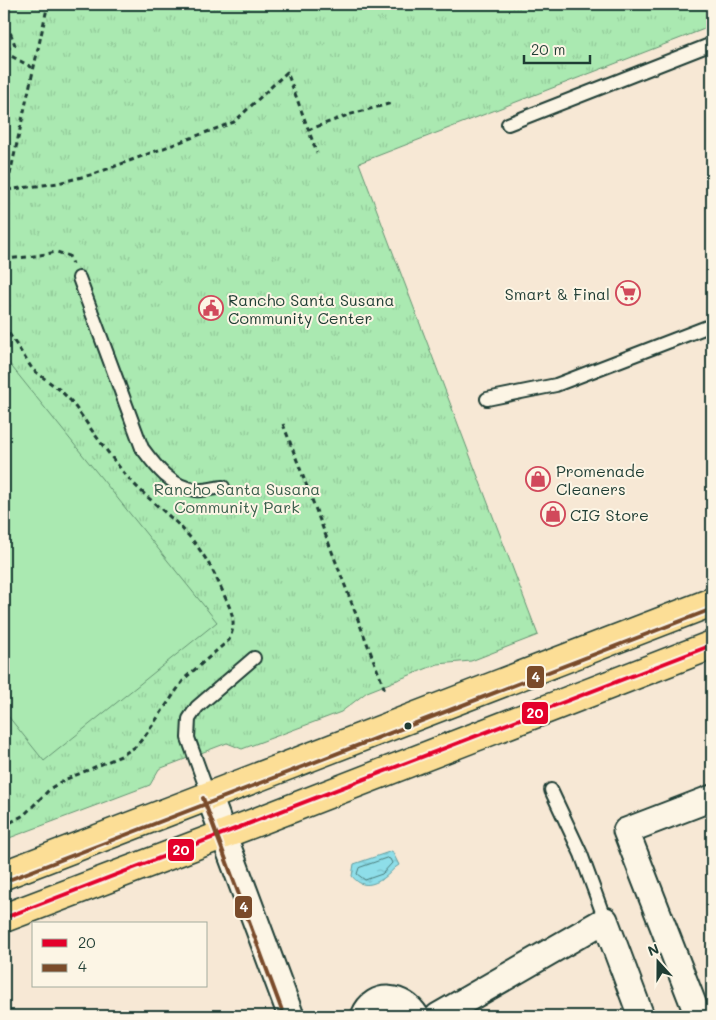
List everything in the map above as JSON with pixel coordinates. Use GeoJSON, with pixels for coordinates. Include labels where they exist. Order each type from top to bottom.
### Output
{"type":"FeatureCollection","features":[{"type":"Feature","properties":{"kind":"main road"},"geometry":{"type":"LineString","coordinates":[[4,875],[712,602]]}},
{"type":"Feature","properties":{"kind":"main road"},"geometry":{"type":"LineString","coordinates":[[4,918],[712,645]]}},
{"type":"Feature","properties":{"kind":"street"},"geometry":{"type":"LineString","coordinates":[[209,796],[291,1016]]}},
{"type":"Feature","properties":{"kind":"street"},"geometry":{"type":"LineString","coordinates":[[698,1016],[626,831],[712,798]]}},
{"type":"Feature","properties":{"kind":"street"},"geometry":{"type":"LineString","coordinates":[[438,1016],[605,920],[640,1016]]}},
{"type":"Feature","properties":{"kind":"street"},"geometry":{"type":"LineString","coordinates":[[364,1016],[371,1006],[379,1001],[388,999],[405,1003],[416,1016]]}},
{"type":"Feature","properties":{"kind":"lane"},"geometry":{"type":"LineString","coordinates":[[508,124],[712,44]]}},
{"type":"Feature","properties":{"kind":"lane"},"geometry":{"type":"LineString","coordinates":[[79,278],[142,448],[158,470],[178,485],[197,490],[223,487]]}},
{"type":"Feature","properties":{"kind":"lane"},"geometry":{"type":"LineString","coordinates":[[487,399],[556,385],[712,325]]}},
{"type":"Feature","properties":{"kind":"lane"},"geometry":{"type":"LineString","coordinates":[[209,796],[188,738],[189,719],[197,707],[254,658]]}},
{"type":"Feature","properties":{"kind":"lane"},"geometry":{"type":"LineString","coordinates":[[551,790],[581,854],[605,920]]}},
{"type":"Feature","properties":{"kind":"path"},"geometry":{"type":"LineString","coordinates":[[4,201],[48,4]]}},
{"type":"Feature","properties":{"kind":"path"},"geometry":{"type":"LineString","coordinates":[[4,16],[15,44],[4,51],[33,68]]}},
{"type":"Feature","properties":{"kind":"path"},"geometry":{"type":"LineString","coordinates":[[7,190],[58,183],[94,174],[234,122],[287,72],[316,153]]}},
{"type":"Feature","properties":{"kind":"path"},"geometry":{"type":"LineString","coordinates":[[308,130],[392,103]]}},
{"type":"Feature","properties":{"kind":"path"},"geometry":{"type":"LineString","coordinates":[[4,259],[57,252],[69,256],[79,278]]}},
{"type":"Feature","properties":{"kind":"path"},"geometry":{"type":"LineString","coordinates":[[4,326],[33,370],[60,390],[71,401],[126,476],[188,535],[208,562],[233,614],[234,622],[233,632],[228,640],[185,678],[145,736],[135,747],[121,756],[62,781],[51,788],[24,815],[4,826]]}},
{"type":"Feature","properties":{"kind":"path"},"geometry":{"type":"LineString","coordinates":[[283,424],[385,690]]}},
{"type":"Feature","properties":{"kind":"green space","name":"Rancho Santa Susana Community Park"},"geometry":{"type":"Polygon","coordinates":[[[4,4],[712,4],[712,26],[359,163],[538,635],[471,661],[438,664],[367,692],[341,712],[242,749],[227,743],[159,769],[150,785],[4,840],[4,4]]]}},
{"type":"Feature","properties":{"kind":"green space"},"geometry":{"type":"Polygon","coordinates":[[[4,357],[217,622],[44,761],[4,711],[4,357]]]}},
{"type":"Feature","properties":{"kind":"water"},"geometry":{"type":"Polygon","coordinates":[[[392,851],[399,865],[384,878],[375,883],[363,884],[352,876],[354,864],[392,851]]]}},
{"type":"Feature","properties":{"kind":"transit line","name":"4"},"geometry":{"type":"LineString","coordinates":[[6,881],[712,609]]}},
{"type":"Feature","properties":{"kind":"transit line","name":"20"},"geometry":{"type":"LineString","coordinates":[[4,918],[712,645]]}},
{"type":"Feature","properties":{"kind":"transit line","name":"4"},"geometry":{"type":"LineString","coordinates":[[203,798],[284,1016]]}},
{"type":"Feature","properties":{"kind":"place","name":"Smart & Final"},"geometry":{"type":"Point","coordinates":[628,293]}},
{"type":"Feature","properties":{"kind":"place","name":"Rancho Santa Susana Community Center"},"geometry":{"type":"Point","coordinates":[211,308]}},
{"type":"Feature","properties":{"kind":"place","name":"Promenade Cleaners"},"geometry":{"type":"Point","coordinates":[538,479]}},
{"type":"Feature","properties":{"kind":"place","name":"CIG Store"},"geometry":{"type":"Point","coordinates":[553,514]}}]}
